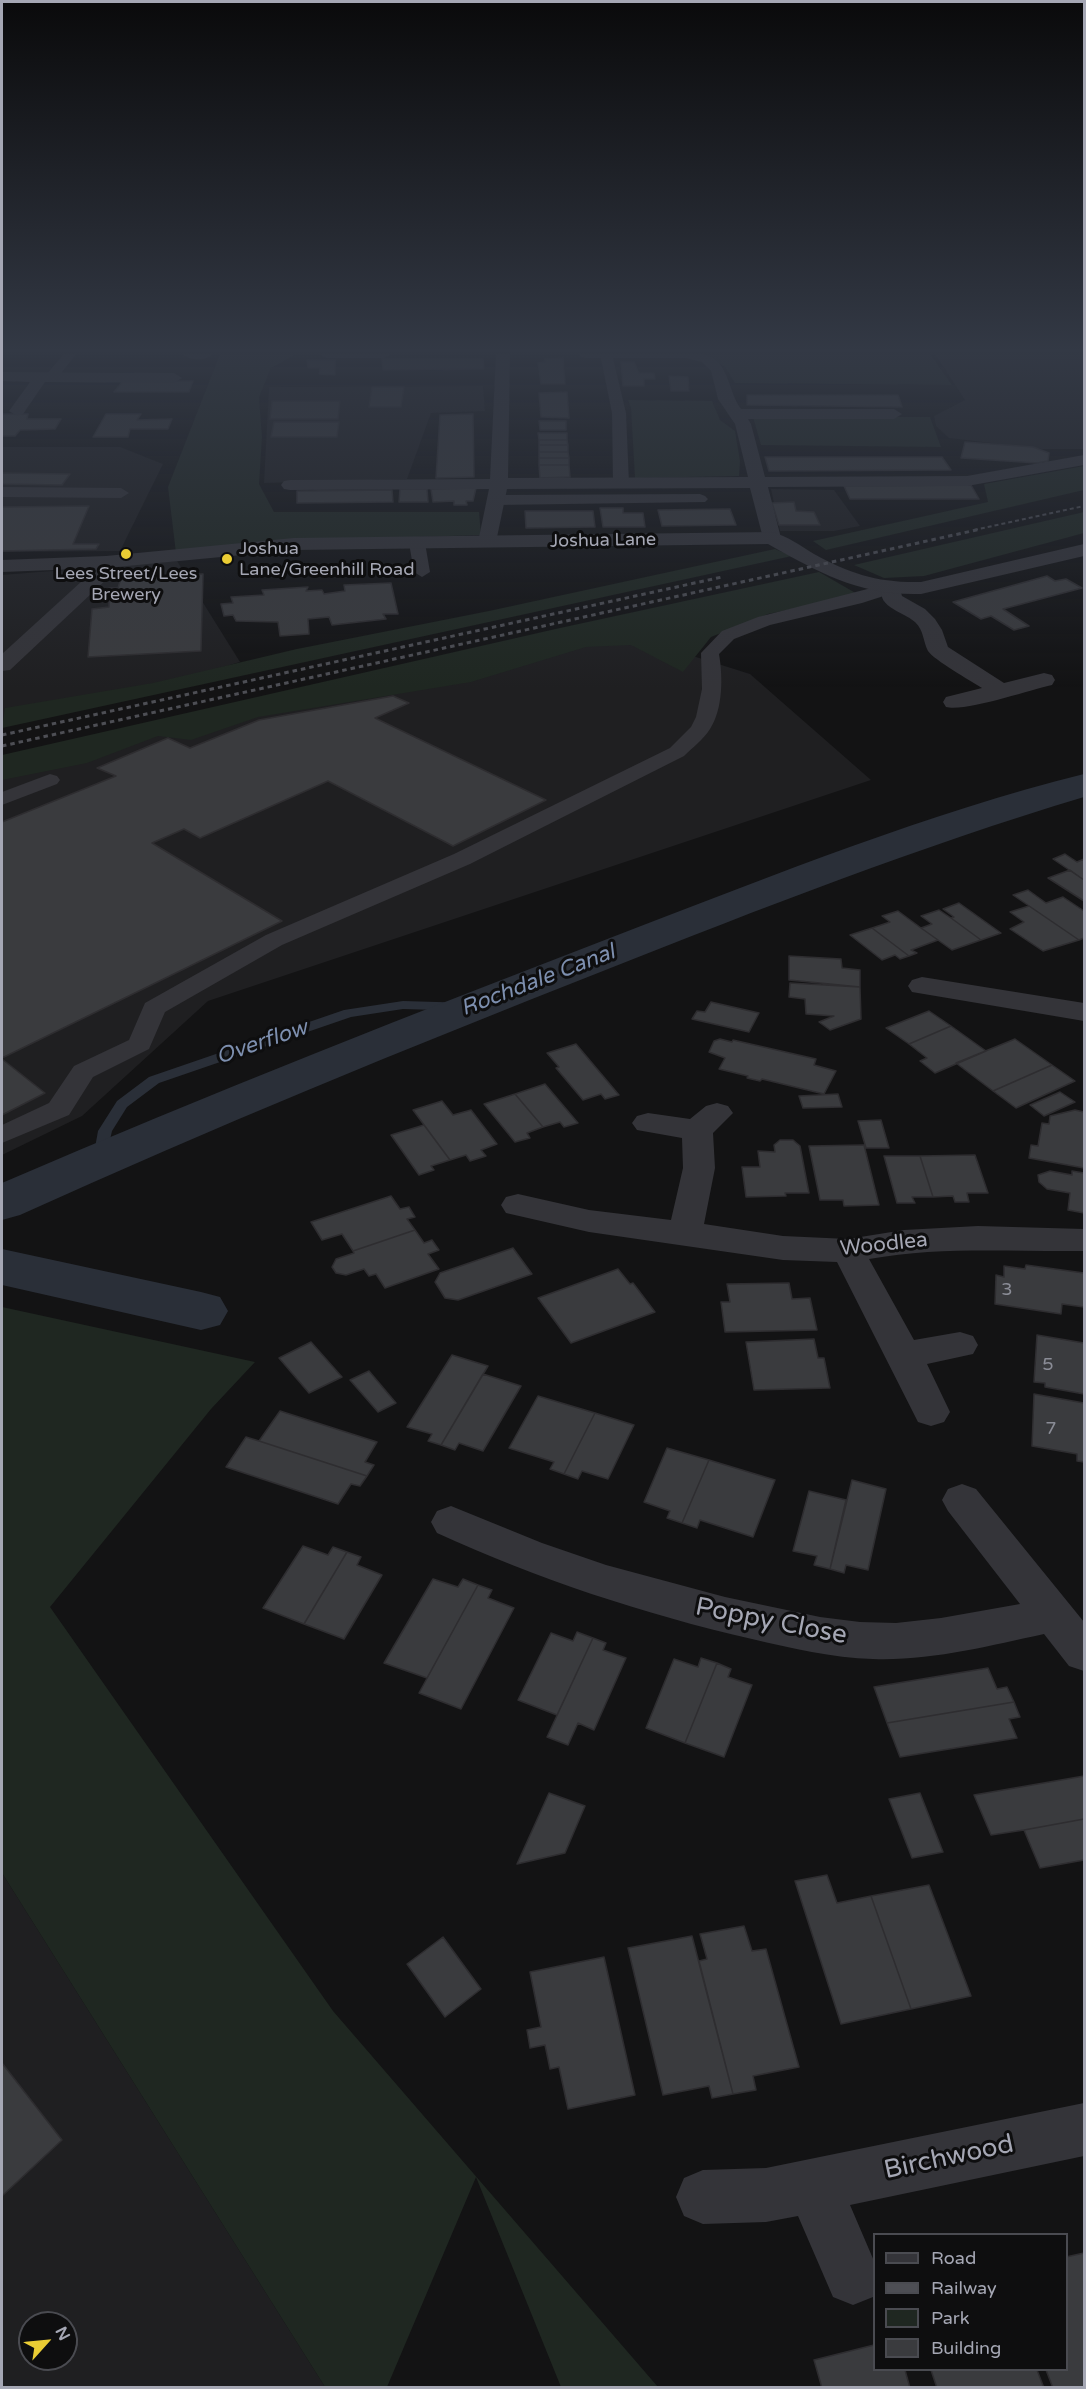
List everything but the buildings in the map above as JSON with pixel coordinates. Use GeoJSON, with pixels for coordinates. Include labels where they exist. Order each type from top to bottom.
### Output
{"type":"FeatureCollection","features":[{"type":"Feature","properties":{"kind":"street"},"geometry":{"type":"LineString","coordinates":[[487,542],[498,492],[499,465]]}},
{"type":"Feature","properties":{"kind":"street"},"geometry":{"type":"LineString","coordinates":[[754,465],[772,538]]}},
{"type":"Feature","properties":{"kind":"street"},"geometry":{"type":"LineString","coordinates":[[290,485],[498,492],[621,483],[967,481],[1053,465]]}},
{"type":"Feature","properties":{"kind":"street","name":"Joshua Lane"},"geometry":{"type":"LineString","coordinates":[[2,566],[106,562],[294,544],[772,538],[841,576],[874,587],[889,589],[921,588],[1081,554]]}},
{"type":"Feature","properties":{"kind":"street"},"geometry":{"type":"LineString","coordinates":[[2,664],[102,573],[106,562]]}},
{"type":"Feature","properties":{"kind":"street"},"geometry":{"type":"LineString","coordinates":[[889,589],[892,599],[927,620],[933,628],[938,650],[1001,691]]}},
{"type":"Feature","properties":{"kind":"street"},"geometry":{"type":"LineString","coordinates":[[954,702],[1044,680]]}},
{"type":"Feature","properties":{"kind":"street"},"geometry":{"type":"LineString","coordinates":[[922,986],[992,984],[1084,1012]]}},
{"type":"Feature","properties":{"kind":"street"},"geometry":{"type":"LineString","coordinates":[[648,1123],[707,1121],[685,1233]]}},
{"type":"Feature","properties":{"kind":"street","name":"Woodlea"},"geometry":{"type":"LineString","coordinates":[[518,1205],[589,1221],[783,1248],[848,1251],[904,1241],[978,1237],[1084,1240]]}},
{"type":"Feature","properties":{"kind":"street"},"geometry":{"type":"LineString","coordinates":[[848,1251],[904,1355],[931,1412]]}},
{"type":"Feature","properties":{"kind":"street"},"geometry":{"type":"LineString","coordinates":[[904,1355],[960,1345]]}},
{"type":"Feature","properties":{"kind":"street"},"geometry":{"type":"LineString","coordinates":[[962,1500],[1084,1653]]}},
{"type":"Feature","properties":{"kind":"street","name":"Poppy Close"},"geometry":{"type":"LineString","coordinates":[[451,1522],[502,1546],[624,1590],[714,1613],[808,1632],[874,1641],[930,1637],[993,1628],[1053,1614]]}},
{"type":"Feature","properties":{"kind":"street","name":"Birchwood"},"geometry":{"type":"LineString","coordinates":[[703,2196],[766,2195],[1084,2130]]}},
{"type":"Feature","properties":{"kind":"street"},"geometry":{"type":"LineString","coordinates":[[813,2186],[853,2277]]}},
{"type":"Feature","properties":{"kind":"lane"},"geometry":{"type":"LineString","coordinates":[[620,465],[621,483]]}},
{"type":"Feature","properties":{"kind":"lane"},"geometry":{"type":"LineString","coordinates":[[2,492],[121,493]]}},
{"type":"Feature","properties":{"kind":"lane"},"geometry":{"type":"LineString","coordinates":[[498,492],[700,499]]}},
{"type":"Feature","properties":{"kind":"lane"},"geometry":{"type":"LineString","coordinates":[[417,543],[422,572]]}},
{"type":"Feature","properties":{"kind":"lane"},"geometry":{"type":"LineString","coordinates":[[2,1135],[59,1109],[83,1072],[140,1044],[154,1008],[264,945],[462,859],[676,752],[703,725],[712,664],[710,653],[728,635],[764,621],[889,589]]}},
{"type":"Feature","properties":{"kind":"lane"},"geometry":{"type":"LineString","coordinates":[[2,799],[50,780]]}},
{"type":"Feature","properties":{"kind":"shaded area"},"geometry":{"type":"Polygon","coordinates":[[[2,465],[162,465],[120,551],[2,552],[2,465]]]}},
{"type":"Feature","properties":{"kind":"shaded area"},"geometry":{"type":"Polygon","coordinates":[[[265,465],[412,465],[407,479],[264,483],[265,465]]]}},
{"type":"Feature","properties":{"kind":"shaded area"},"geometry":{"type":"Polygon","coordinates":[[[771,489],[834,490],[860,526],[834,531],[780,531],[771,489]]]}},
{"type":"Feature","properties":{"kind":"shaded area"},"geometry":{"type":"Polygon","coordinates":[[[177,561],[240,662],[72,712],[2,727],[2,575],[177,561]]]}},
{"type":"Feature","properties":{"kind":"shaded area"},"geometry":{"type":"Polygon","coordinates":[[[626,635],[750,674],[871,780],[208,1001],[82,1116],[2,1155],[2,764],[626,635]]]}},
{"type":"Feature","properties":{"kind":"shaded area"},"geometry":{"type":"Polygon","coordinates":[[[2,1873],[325,2387],[2,2387],[2,1873]]]}},
{"type":"Feature","properties":{"kind":"green space"},"geometry":{"type":"Polygon","coordinates":[[[176,465],[260,465],[259,484],[274,512],[479,512],[481,535],[253,542],[176,553],[168,487],[176,465]]]}},
{"type":"Feature","properties":{"kind":"green space"},"geometry":{"type":"Polygon","coordinates":[[[634,465],[740,465],[739,476],[635,478],[634,465]]]}},
{"type":"Feature","properties":{"kind":"green space"},"geometry":{"type":"Polygon","coordinates":[[[1084,466],[1084,490],[826,550],[813,541],[988,502],[984,484],[1084,466]]]}},
{"type":"Feature","properties":{"kind":"green space"},"geometry":{"type":"Polygon","coordinates":[[[1084,512],[1084,533],[924,576],[884,578],[854,565],[1084,512]]]}},
{"type":"Feature","properties":{"kind":"green space"},"geometry":{"type":"Polygon","coordinates":[[[775,549],[792,556],[2,728],[5,708],[153,683],[297,649],[489,611],[775,549]]]}},
{"type":"Feature","properties":{"kind":"green space"},"geometry":{"type":"Polygon","coordinates":[[[819,572],[859,595],[768,614],[711,637],[683,672],[631,645],[586,647],[471,682],[258,717],[191,740],[158,736],[87,763],[2,780],[2,755],[560,628],[819,572]]]}},
{"type":"Feature","properties":{"kind":"green space"},"geometry":{"type":"Polygon","coordinates":[[[2,1307],[255,1362],[211,1409],[50,1607],[333,2011],[658,2387],[561,2387],[476,2177],[387,2387],[325,2387],[2,1873],[2,1307]]]}},
{"type":"Feature","properties":{"kind":"waterway","name":"Rochdale Canal"},"geometry":{"type":"LineString","coordinates":[[2,1203],[300,1076],[660,934],[901,844],[1084,785]]}},
{"type":"Feature","properties":{"kind":"waterway","name":"Overflow"},"geometry":{"type":"LineString","coordinates":[[100,1159],[105,1131],[122,1104],[154,1080],[349,1013],[403,1005],[471,1007]]}},
{"type":"Feature","properties":{"kind":"waterway"},"geometry":{"type":"LineString","coordinates":[[2,1267],[201,1311]]}},
{"type":"Feature","properties":{"kind":"railway"},"geometry":{"type":"LineString","coordinates":[[974,530],[1084,506]]}},
{"type":"Feature","properties":{"kind":"railway"},"geometry":{"type":"LineString","coordinates":[[2,746],[981,529]]}},
{"type":"Feature","properties":{"kind":"railway"},"geometry":{"type":"LineString","coordinates":[[2,735],[722,577]]}},
{"type":"Feature","properties":{"kind":"place","name":"Lees Street/Lees Brewery"},"geometry":{"type":"Point","coordinates":[126,554]}},
{"type":"Feature","properties":{"kind":"place","name":"Joshua Lane/Greenhill Road"},"geometry":{"type":"Point","coordinates":[227,559]}}]}
